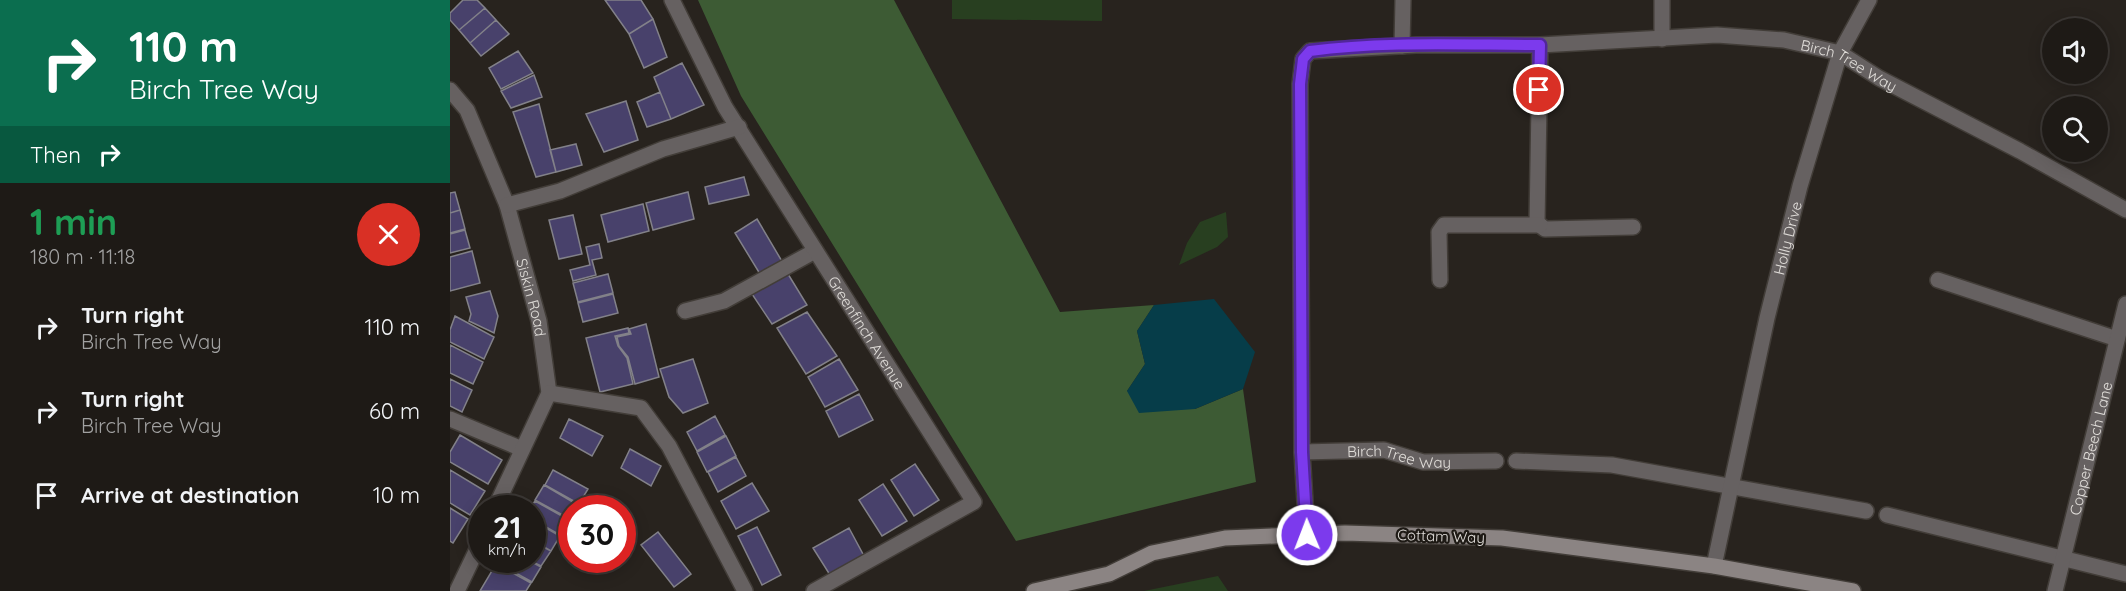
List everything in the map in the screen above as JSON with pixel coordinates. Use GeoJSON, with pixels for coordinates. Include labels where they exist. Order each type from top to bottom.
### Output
{"type":"FeatureCollection","features":[{"type":"Feature","properties":{"kind":"main road","name":"Cottam Way"},"geometry":{"type":"LineString","coordinates":[[1034,591],[1109,574],[1152,553],[1225,538],[1345,533],[1502,538],[1714,566],[1854,591]]}},
{"type":"Feature","properties":{"kind":"street","name":"Greenfinch Avenue"},"geometry":{"type":"LineString","coordinates":[[672,0],[738,127],[974,502],[814,591]]}},
{"type":"Feature","properties":{"kind":"street"},"geometry":{"type":"LineString","coordinates":[[1402,46],[1403,0]]}},
{"type":"Feature","properties":{"kind":"street"},"geometry":{"type":"LineString","coordinates":[[1662,0],[1662,39]]}},
{"type":"Feature","properties":{"kind":"street","name":"Holly Drive"},"geometry":{"type":"LineString","coordinates":[[1714,566],[1767,318],[1789,230],[1840,53],[1869,0]]}},
{"type":"Feature","properties":{"kind":"street","name":"Birch Tree Way"},"geometry":{"type":"LineString","coordinates":[[1307,535],[1302,452],[1300,84],[1303,59],[1310,51],[1402,46],[1540,45],[1717,35],[1784,40],[1840,53],[1879,78],[2020,151],[2126,210]]}},
{"type":"Feature","properties":{"kind":"street"},"geometry":{"type":"LineString","coordinates":[[1540,45],[1537,223],[1545,229],[1634,227]]}},
{"type":"Feature","properties":{"kind":"street","name":"Siskin Road"},"geometry":{"type":"LineString","coordinates":[[450,90],[467,110],[507,205],[539,321],[549,393]]}},
{"type":"Feature","properties":{"kind":"street"},"geometry":{"type":"LineString","coordinates":[[507,205],[560,191],[663,149],[738,127]]}},
{"type":"Feature","properties":{"kind":"street"},"geometry":{"type":"LineString","coordinates":[[1440,280],[1439,232],[1444,225],[1540,225]]}},
{"type":"Feature","properties":{"kind":"street"},"geometry":{"type":"LineString","coordinates":[[685,311],[724,301],[815,251]]}},
{"type":"Feature","properties":{"kind":"street"},"geometry":{"type":"LineString","coordinates":[[1938,280],[2117,339]]}},
{"type":"Feature","properties":{"kind":"street","name":"Copper Beech Lane"},"geometry":{"type":"LineString","coordinates":[[2055,591],[2126,304]]}},
{"type":"Feature","properties":{"kind":"street"},"geometry":{"type":"LineString","coordinates":[[501,495],[549,393],[641,408],[669,446],[745,591]]}},
{"type":"Feature","properties":{"kind":"street"},"geometry":{"type":"LineString","coordinates":[[450,419],[522,448]]}},
{"type":"Feature","properties":{"kind":"street","name":"Birch Tree Way"},"geometry":{"type":"LineString","coordinates":[[1302,452],[1384,450],[1424,462],[1496,461]]}},
{"type":"Feature","properties":{"kind":"street"},"geometry":{"type":"LineString","coordinates":[[1516,461],[1612,465],[1866,511]]}},
{"type":"Feature","properties":{"kind":"street"},"geometry":{"type":"LineString","coordinates":[[1887,515],[2126,574]]}},
{"type":"Feature","properties":{"kind":"street"},"geometry":{"type":"LineString","coordinates":[[457,591],[468,568]]}},
{"type":"Feature","properties":{"kind":"green space"},"geometry":{"type":"Polygon","coordinates":[[[698,0],[894,0],[1060,312],[1154,305],[1137,331],[1145,364],[1127,391],[1195,409],[1243,389],[1256,482],[1016,541],[741,96],[698,0]]]}},
{"type":"Feature","properties":{"kind":"green space"},"geometry":{"type":"Polygon","coordinates":[[[952,0],[1102,0],[1102,21],[952,19],[952,0]]]}},
{"type":"Feature","properties":{"kind":"green space"},"geometry":{"type":"Polygon","coordinates":[[[1226,212],[1228,237],[1217,247],[1179,265],[1187,243],[1200,222],[1226,212]]]}},
{"type":"Feature","properties":{"kind":"green space"},"geometry":{"type":"Polygon","coordinates":[[[1218,576],[1228,591],[1144,591],[1218,576]]]}},
{"type":"Feature","properties":{"kind":"water"},"geometry":{"type":"Polygon","coordinates":[[[1214,299],[1255,352],[1243,389],[1195,409],[1139,413],[1127,391],[1145,364],[1137,331],[1154,305],[1214,299]]]}},
{"type":"Feature","properties":{"kind":"building"},"geometry":{"type":"Polygon","coordinates":[[[463,0],[477,0],[485,8],[459,30],[450,20],[450,13],[463,0]]]}},
{"type":"Feature","properties":{"kind":"building"},"geometry":{"type":"Polygon","coordinates":[[[605,0],[641,0],[653,19],[629,34],[605,0]]]}},
{"type":"Feature","properties":{"kind":"building"},"geometry":{"type":"Polygon","coordinates":[[[485,8],[496,20],[470,43],[459,30],[485,8]]]}},
{"type":"Feature","properties":{"kind":"building"},"geometry":{"type":"Polygon","coordinates":[[[653,19],[667,57],[644,68],[629,34],[653,19]]]}},
{"type":"Feature","properties":{"kind":"building"},"geometry":{"type":"Polygon","coordinates":[[[496,20],[509,34],[481,56],[470,43],[496,20]]]}},
{"type":"Feature","properties":{"kind":"building"},"geometry":{"type":"Polygon","coordinates":[[[518,51],[533,73],[501,89],[489,68],[518,51]]]}},
{"type":"Feature","properties":{"kind":"building"},"geometry":{"type":"Polygon","coordinates":[[[682,63],[704,105],[671,119],[654,77],[682,63]]]}},
{"type":"Feature","properties":{"kind":"building"},"geometry":{"type":"Polygon","coordinates":[[[534,75],[542,97],[511,108],[501,91],[534,75]]]}},
{"type":"Feature","properties":{"kind":"building"},"geometry":{"type":"Polygon","coordinates":[[[660,92],[671,119],[647,127],[637,102],[660,92]]]}},
{"type":"Feature","properties":{"kind":"building"},"geometry":{"type":"Polygon","coordinates":[[[626,101],[638,140],[604,152],[586,114],[626,101]]]}},
{"type":"Feature","properties":{"kind":"building"},"geometry":{"type":"Polygon","coordinates":[[[539,104],[556,172],[536,177],[513,112],[539,104]]]}},
{"type":"Feature","properties":{"kind":"building"},"geometry":{"type":"Polygon","coordinates":[[[576,144],[582,165],[556,172],[550,150],[576,144]]]}},
{"type":"Feature","properties":{"kind":"building"},"geometry":{"type":"Polygon","coordinates":[[[744,177],[749,195],[709,204],[705,187],[744,177]]]}},
{"type":"Feature","properties":{"kind":"building"},"geometry":{"type":"Polygon","coordinates":[[[455,192],[460,210],[450,213],[450,193],[455,192]]]}},
{"type":"Feature","properties":{"kind":"building"},"geometry":{"type":"Polygon","coordinates":[[[688,192],[694,219],[653,230],[646,203],[688,192]]]}},
{"type":"Feature","properties":{"kind":"building"},"geometry":{"type":"Polygon","coordinates":[[[643,204],[649,231],[608,242],[601,215],[643,204]]]}},
{"type":"Feature","properties":{"kind":"building"},"geometry":{"type":"Polygon","coordinates":[[[460,210],[465,229],[450,233],[450,213],[460,210]]]}},
{"type":"Feature","properties":{"kind":"building"},"geometry":{"type":"Polygon","coordinates":[[[573,215],[582,254],[559,259],[549,220],[573,215]]]}},
{"type":"Feature","properties":{"kind":"building"},"geometry":{"type":"Polygon","coordinates":[[[757,219],[783,263],[760,274],[735,233],[757,219]]]}},
{"type":"Feature","properties":{"kind":"building"},"geometry":{"type":"Polygon","coordinates":[[[465,230],[470,248],[450,253],[450,234],[465,230]]]}},
{"type":"Feature","properties":{"kind":"building"},"geometry":{"type":"Polygon","coordinates":[[[599,244],[602,258],[592,260],[596,275],[573,281],[570,270],[590,265],[586,247],[599,244]]]}},
{"type":"Feature","properties":{"kind":"building"},"geometry":{"type":"Polygon","coordinates":[[[472,251],[480,283],[450,291],[450,257],[472,251]]]}},
{"type":"Feature","properties":{"kind":"building"},"geometry":{"type":"Polygon","coordinates":[[[608,274],[613,293],[578,302],[573,283],[608,274]]]}},
{"type":"Feature","properties":{"kind":"building"},"geometry":{"type":"Polygon","coordinates":[[[788,274],[807,305],[772,324],[752,294],[788,274]]]}},
{"type":"Feature","properties":{"kind":"building"},"geometry":{"type":"Polygon","coordinates":[[[490,291],[498,316],[494,333],[469,321],[471,314],[466,297],[490,291]]]}},
{"type":"Feature","properties":{"kind":"building"},"geometry":{"type":"Polygon","coordinates":[[[613,294],[618,313],[583,322],[578,303],[613,294]]]}},
{"type":"Feature","properties":{"kind":"building"},"geometry":{"type":"Polygon","coordinates":[[[807,312],[837,356],[806,374],[777,328],[807,312]]]}},
{"type":"Feature","properties":{"kind":"building"},"geometry":{"type":"Polygon","coordinates":[[[455,316],[494,337],[484,359],[450,342],[450,330],[455,316]]]}},
{"type":"Feature","properties":{"kind":"building"},"geometry":{"type":"Polygon","coordinates":[[[646,324],[659,377],[635,384],[628,357],[619,346],[617,337],[631,334],[629,329],[646,324]]]}},
{"type":"Feature","properties":{"kind":"building"},"geometry":{"type":"Polygon","coordinates":[[[628,328],[629,333],[615,336],[618,346],[627,358],[633,384],[600,392],[586,338],[628,328]]]}},
{"type":"Feature","properties":{"kind":"building"},"geometry":{"type":"Polygon","coordinates":[[[450,345],[483,362],[473,384],[450,373],[450,345]]]}},
{"type":"Feature","properties":{"kind":"building"},"geometry":{"type":"Polygon","coordinates":[[[693,359],[708,403],[683,413],[669,397],[660,369],[693,359]]]}},
{"type":"Feature","properties":{"kind":"building"},"geometry":{"type":"Polygon","coordinates":[[[839,359],[858,390],[825,407],[808,377],[839,359]]]}},
{"type":"Feature","properties":{"kind":"building"},"geometry":{"type":"Polygon","coordinates":[[[450,379],[472,390],[462,412],[450,406],[450,379]]]}},
{"type":"Feature","properties":{"kind":"building"},"geometry":{"type":"Polygon","coordinates":[[[859,394],[873,420],[839,437],[826,411],[859,394]]]}},
{"type":"Feature","properties":{"kind":"building"},"geometry":{"type":"Polygon","coordinates":[[[715,416],[725,435],[697,451],[687,432],[715,416]]]}},
{"type":"Feature","properties":{"kind":"building"},"geometry":{"type":"Polygon","coordinates":[[[569,419],[603,436],[592,456],[560,438],[569,419]]]}},
{"type":"Feature","properties":{"kind":"building"},"geometry":{"type":"Polygon","coordinates":[[[460,435],[502,460],[488,484],[450,462],[450,452],[460,435]]]}},
{"type":"Feature","properties":{"kind":"building"},"geometry":{"type":"Polygon","coordinates":[[[726,436],[736,456],[707,472],[697,452],[726,436]]]}},
{"type":"Feature","properties":{"kind":"building"},"geometry":{"type":"Polygon","coordinates":[[[630,449],[661,466],[651,486],[621,468],[630,449]]]}},
{"type":"Feature","properties":{"kind":"building"},"geometry":{"type":"Polygon","coordinates":[[[736,457],[746,476],[718,492],[708,472],[736,457]]]}},
{"type":"Feature","properties":{"kind":"building"},"geometry":{"type":"Polygon","coordinates":[[[915,464],[939,500],[914,516],[891,480],[915,464]]]}},
{"type":"Feature","properties":{"kind":"building"},"geometry":{"type":"Polygon","coordinates":[[[450,470],[485,491],[482,495],[468,495],[468,514],[450,503],[450,470]]]}},
{"type":"Feature","properties":{"kind":"building"},"geometry":{"type":"Polygon","coordinates":[[[553,470],[588,489],[584,495],[563,495],[545,485],[553,470]]]}},
{"type":"Feature","properties":{"kind":"building"},"geometry":{"type":"Polygon","coordinates":[[[752,483],[769,511],[736,529],[721,501],[752,483]]]}},
{"type":"Feature","properties":{"kind":"building"},"geometry":{"type":"Polygon","coordinates":[[[883,484],[907,521],[882,536],[859,500],[883,484]]]}},
{"type":"Feature","properties":{"kind":"building"},"geometry":{"type":"Polygon","coordinates":[[[544,485],[561,495],[558,495],[558,512],[546,506],[546,495],[538,495],[544,485]]]}},
{"type":"Feature","properties":{"kind":"building"},"geometry":{"type":"Polygon","coordinates":[[[546,507],[558,514],[558,534],[546,527],[546,507]]]}},
{"type":"Feature","properties":{"kind":"building"},"geometry":{"type":"Polygon","coordinates":[[[450,508],[468,519],[453,543],[450,541],[450,508]]]}},
{"type":"Feature","properties":{"kind":"building"},"geometry":{"type":"Polygon","coordinates":[[[757,527],[781,575],[762,585],[738,536],[757,527]]]}},
{"type":"Feature","properties":{"kind":"building"},"geometry":{"type":"Polygon","coordinates":[[[546,528],[558,535],[551,551],[546,548],[546,528]]]}},
{"type":"Feature","properties":{"kind":"building"},"geometry":{"type":"Polygon","coordinates":[[[849,528],[864,556],[830,575],[813,548],[849,528]]]}},
{"type":"Feature","properties":{"kind":"building"},"geometry":{"type":"Polygon","coordinates":[[[658,532],[691,574],[674,587],[641,545],[658,532]]]}},
{"type":"Feature","properties":{"kind":"building"},"geometry":{"type":"Polygon","coordinates":[[[546,548],[551,551],[546,558],[546,548]]]}},
{"type":"Feature","properties":{"kind":"building"},"geometry":{"type":"Polygon","coordinates":[[[491,573],[513,573],[531,583],[526,591],[480,591],[491,573]]]}},
{"type":"Feature","properties":{"kind":"building"},"geometry":{"type":"Polygon","coordinates":[[[516,573],[537,573],[532,582],[516,573]]]}},
{"type":"Feature","properties":{"kind":"route"},"geometry":{"type":"LineString","coordinates":[[1307,535],[1302,452],[1300,84],[1303,59],[1310,51],[1330,48],[1540,45],[1539,90]]}}]}
